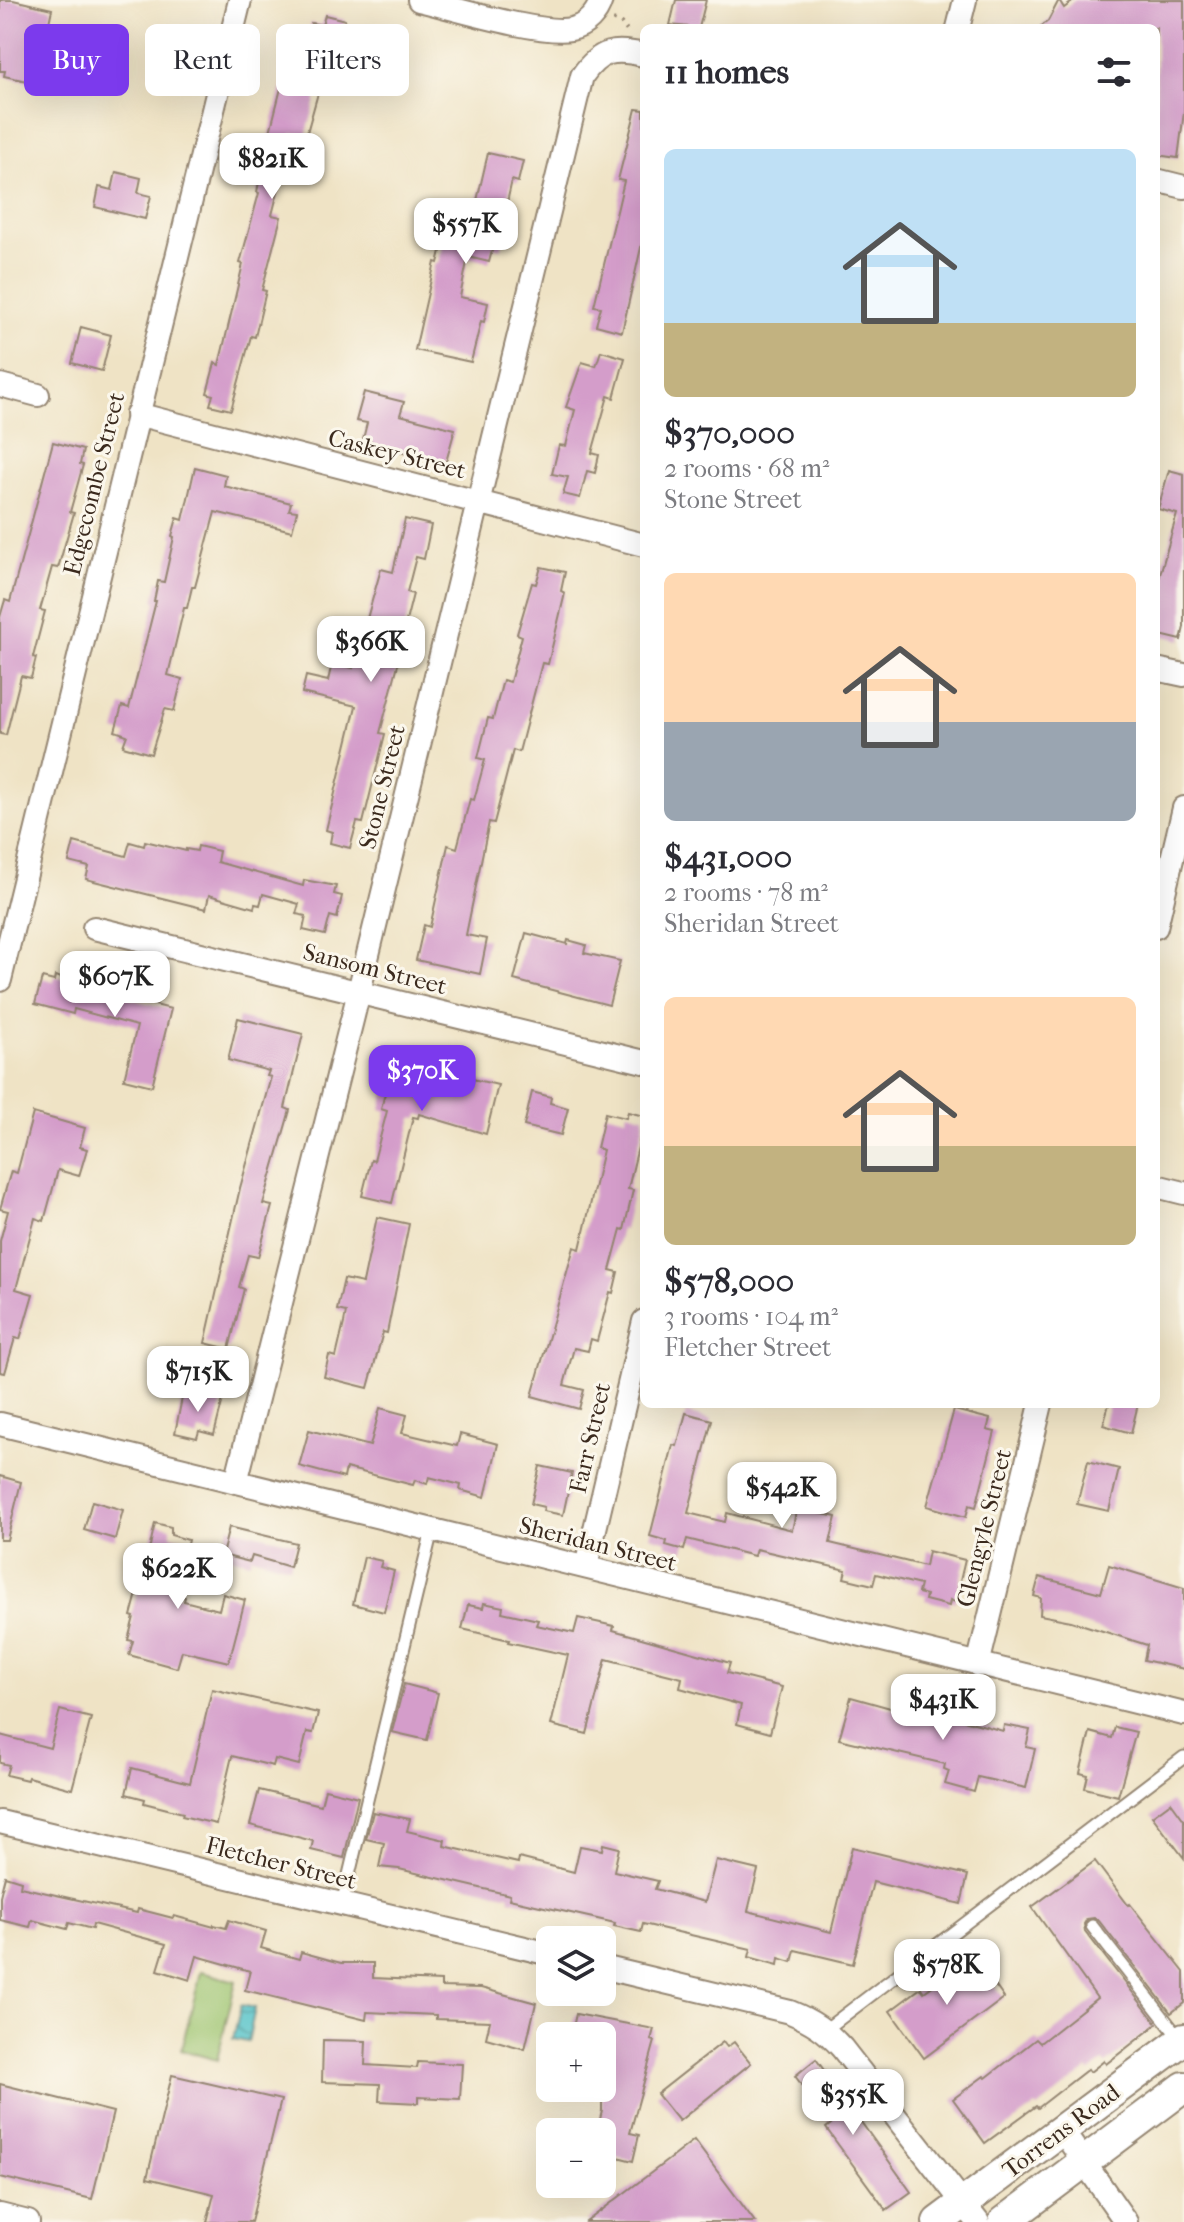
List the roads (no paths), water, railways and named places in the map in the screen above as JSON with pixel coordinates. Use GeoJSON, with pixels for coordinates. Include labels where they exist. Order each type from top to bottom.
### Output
{"type":"FeatureCollection","features":[{"type":"Feature","properties":{"kind":"main road","name":"Torrens Road"},"geometry":{"type":"LineString","coordinates":[[938,2222],[971,2212],[1061,2129],[1183,2040]]}},
{"type":"Feature","properties":{"kind":"main road","name":"Torrens Road"},"geometry":{"type":"LineString","coordinates":[[1004,2222],[1184,2087]]}},
{"type":"Feature","properties":{"kind":"street","name":"Edgecombe Street"},"geometry":{"type":"LineString","coordinates":[[0,980],[9,910],[240,0]]}},
{"type":"Feature","properties":{"kind":"street"},"geometry":{"type":"LineString","coordinates":[[419,0],[555,30],[581,26],[595,14],[606,10]]}},
{"type":"Feature","properties":{"kind":"street"},"geometry":{"type":"LineString","coordinates":[[959,24],[965,0]]}},
{"type":"Feature","properties":{"kind":"street","name":"Stone Street"},"geometry":{"type":"LineString","coordinates":[[236,1482],[582,76],[593,59],[611,52],[640,54]]}},
{"type":"Feature","properties":{"kind":"street"},"geometry":{"type":"LineString","coordinates":[[1160,181],[1184,187]]}},
{"type":"Feature","properties":{"kind":"street"},"geometry":{"type":"LineString","coordinates":[[0,385],[38,395]]}},
{"type":"Feature","properties":{"kind":"street","name":"Caskey Street"},"geometry":{"type":"LineString","coordinates":[[137,414],[640,544]]}},
{"type":"Feature","properties":{"kind":"street"},"geometry":{"type":"LineString","coordinates":[[1160,670],[1184,675]]}},
{"type":"Feature","properties":{"kind":"street"},"geometry":{"type":"LineString","coordinates":[[1160,910],[1184,808]]}},
{"type":"Feature","properties":{"kind":"street","name":"Sansom Street"},"geometry":{"type":"LineString","coordinates":[[94,928],[640,1061]]}},
{"type":"Feature","properties":{"kind":"street"},"geometry":{"type":"LineString","coordinates":[[1160,1187],[1184,1193]]}},
{"type":"Feature","properties":{"kind":"street","name":"Farr Street"},"geometry":{"type":"LineString","coordinates":[[586,1567],[640,1338]]}},
{"type":"Feature","properties":{"kind":"street","name":"Glengyle Street"},"geometry":{"type":"LineString","coordinates":[[978,1665],[1040,1408]]}},
{"type":"Feature","properties":{"kind":"street","name":"Sheridan Street"},"geometry":{"type":"LineString","coordinates":[[0,1424],[1184,1714]]}},
{"type":"Feature","properties":{"kind":"street","name":"Fletcher Street"},"geometry":{"type":"LineString","coordinates":[[0,1822],[536,1951]]}},
{"type":"Feature","properties":{"kind":"street"},"geometry":{"type":"LineString","coordinates":[[616,1970],[790,2012],[825,2030],[971,2212]]}},
{"type":"Feature","properties":{"kind":"street"},"geometry":{"type":"LineString","coordinates":[[1061,2129],[1126,2222]]}},
{"type":"Feature","properties":{"kind":"street"},"geometry":{"type":"LineString","coordinates":[[0,2215],[28,2222]]}},
{"type":"Feature","properties":{"kind":"lane"},"geometry":{"type":"LineString","coordinates":[[342,1904],[432,1530]]}},
{"type":"Feature","properties":{"kind":"lane"},"geometry":{"type":"LineString","coordinates":[[825,2030],[1184,1757]]}},
{"type":"Feature","properties":{"kind":"lane"},"geometry":{"type":"LineString","coordinates":[[1092,1926],[1183,2040]]}},
{"type":"Feature","properties":{"kind":"water"},"geometry":{"type":"Polygon","coordinates":[[[241,2005],[255,2008],[248,2042],[233,2039],[241,2005]]]}}]}
